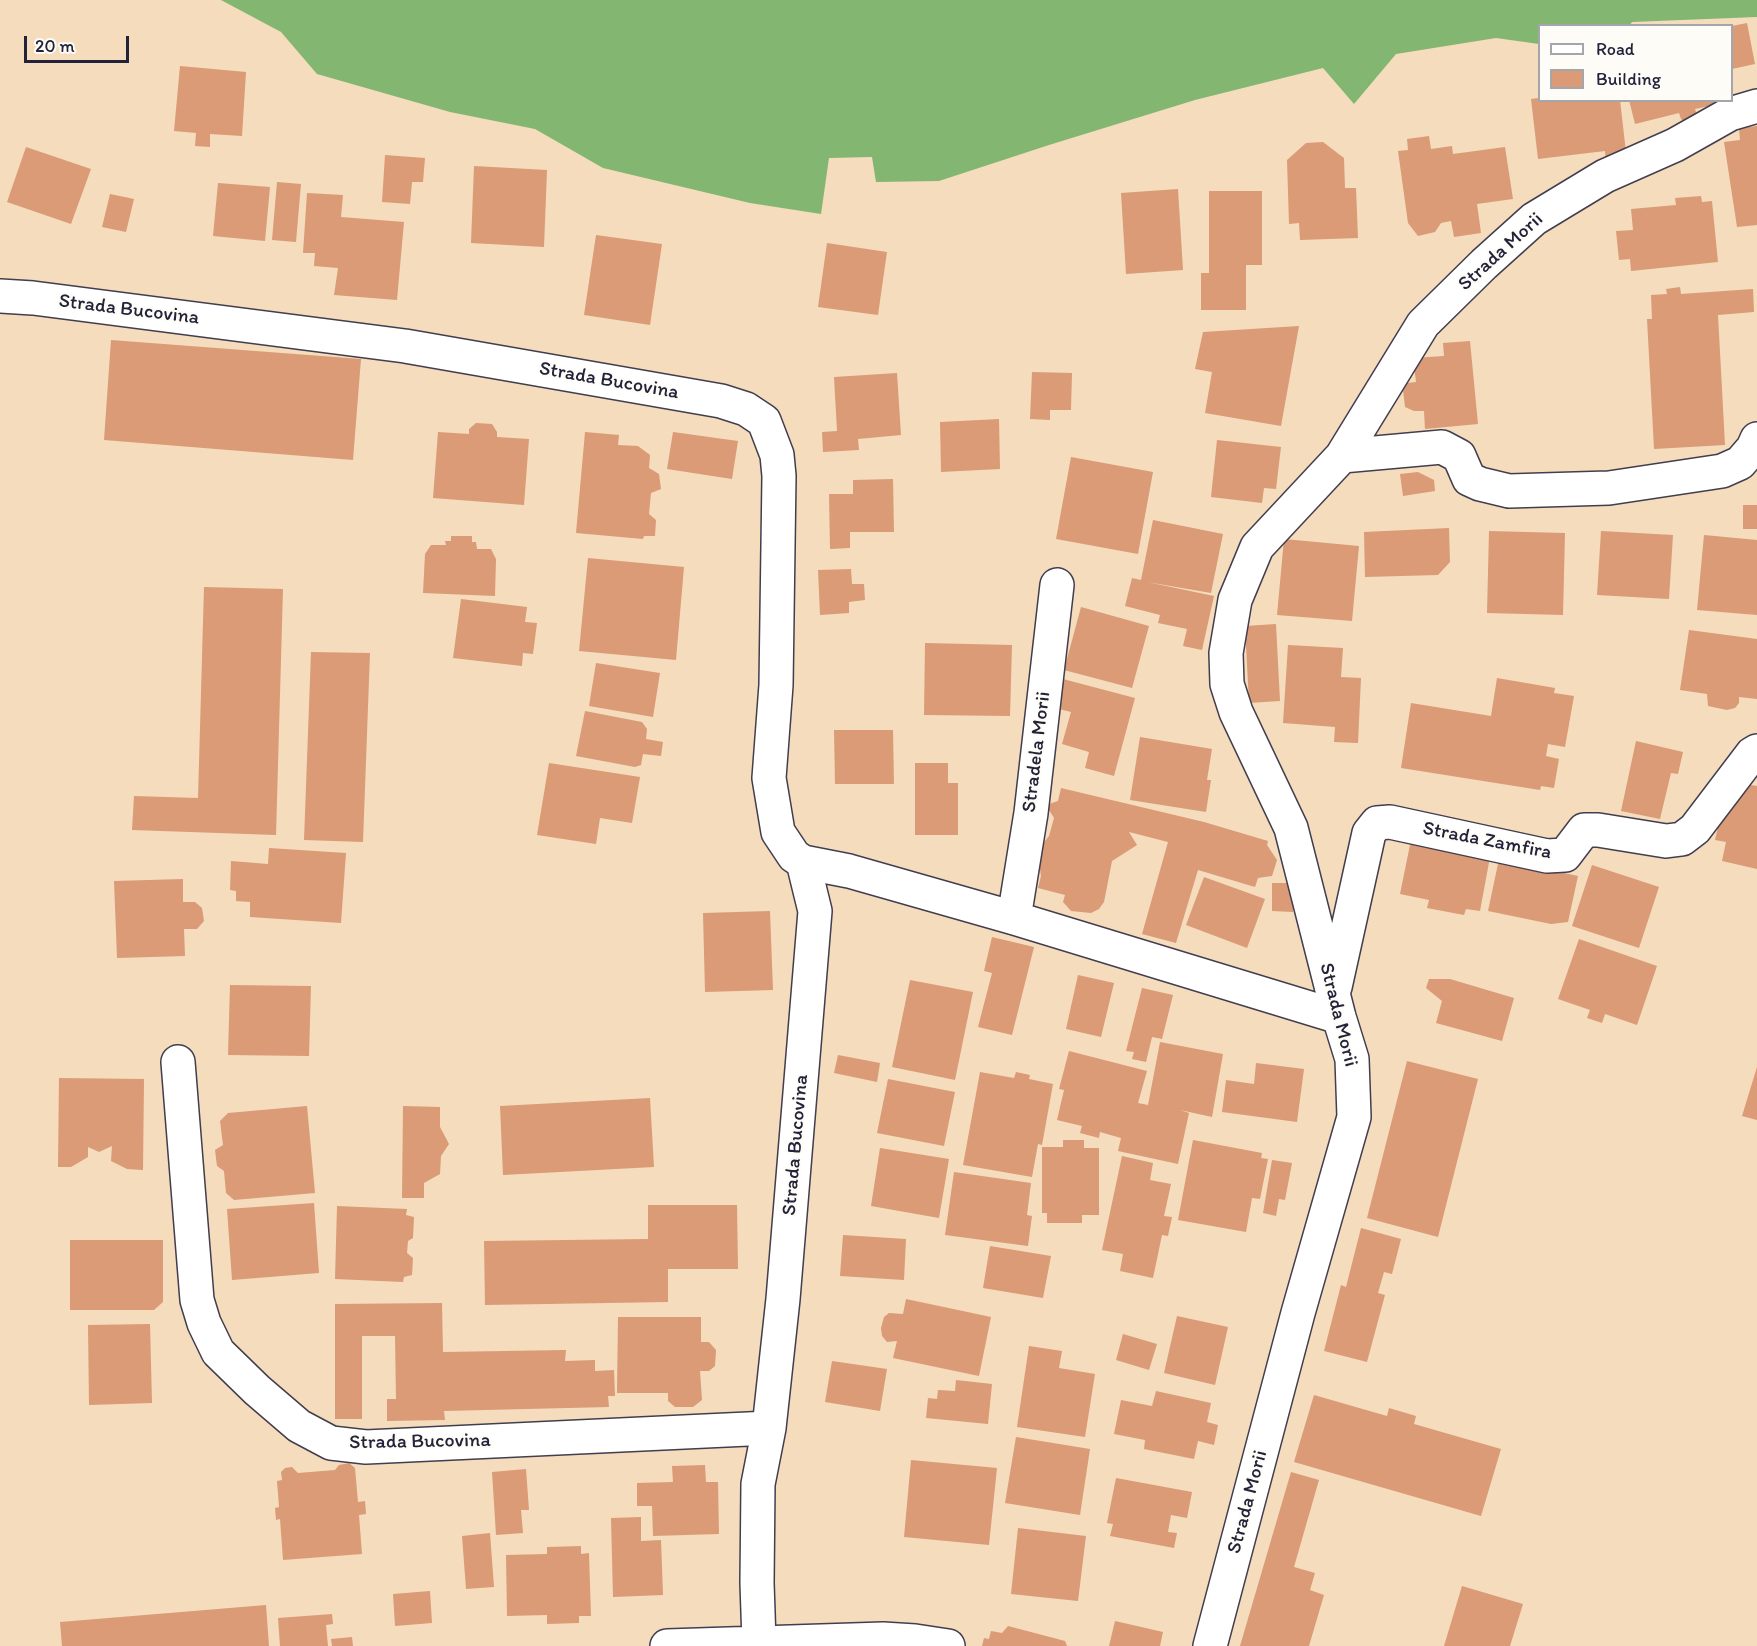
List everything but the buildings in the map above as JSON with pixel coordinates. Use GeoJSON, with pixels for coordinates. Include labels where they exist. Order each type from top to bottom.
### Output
{"type":"FeatureCollection","features":[{"type":"Feature","properties":{"kind":"street","name":"Strada Morii"},"geometry":{"type":"LineString","coordinates":[[1210,1646],[1298,1313],[1354,1117],[1353,1059],[1336,1006],[1291,828],[1236,712],[1227,684],[1226,653],[1235,600],[1257,547],[1342,456],[1423,324],[1534,219],[1605,176],[1675,145],[1730,114],[1757,106]]}},
{"type":"Feature","properties":{"kind":"street","name":"Strada Bucovina"},"geometry":{"type":"LineString","coordinates":[[0,296],[33,298],[405,346],[721,401],[746,409],[764,421],[777,455],[779,476],[776,685],[769,778],[778,832],[794,856],[803,862],[815,910],[783,1299],[769,1428],[758,1484],[759,1642]]}},
{"type":"Feature","properties":{"kind":"street"},"geometry":{"type":"LineString","coordinates":[[1342,456],[1442,447],[1459,456],[1468,479],[1480,484],[1509,491],[1609,488],[1722,471],[1740,463],[1757,440]]}},
{"type":"Feature","properties":{"kind":"street","name":"Stradela Morii"},"geometry":{"type":"LineString","coordinates":[[1014,918],[1031,813],[1057,585]]}},
{"type":"Feature","properties":{"kind":"street","name":"Strada Zamfira"},"geometry":{"type":"LineString","coordinates":[[1336,1006],[1369,833],[1377,823],[1390,822],[1547,856],[1565,855],[1584,830],[1598,830],[1666,841],[1682,839],[1695,829],[1752,754],[1757,752]]}},
{"type":"Feature","properties":{"kind":"street"},"geometry":{"type":"LineString","coordinates":[[803,862],[849,871],[1336,1006]]}},
{"type":"Feature","properties":{"kind":"street","name":"Strada Bucovina"},"geometry":{"type":"LineString","coordinates":[[178,1062],[197,1300],[218,1352],[299,1426],[331,1443],[366,1447],[769,1428]]}},
{"type":"Feature","properties":{"kind":"street"},"geometry":{"type":"LineString","coordinates":[[667,1646],[883,1639],[948,1646]]}},
{"type":"Feature","properties":{"kind":"green space"},"geometry":{"type":"Polygon","coordinates":[[[221,0],[1757,0],[1757,17],[1632,22],[1630,24],[1538,24],[1538,44],[1496,38],[1396,54],[1354,104],[1323,68],[1195,100],[939,181],[876,182],[872,157],[829,158],[821,214],[750,203],[603,168],[535,129],[450,112],[317,74],[281,32],[221,0]]]}}]}
